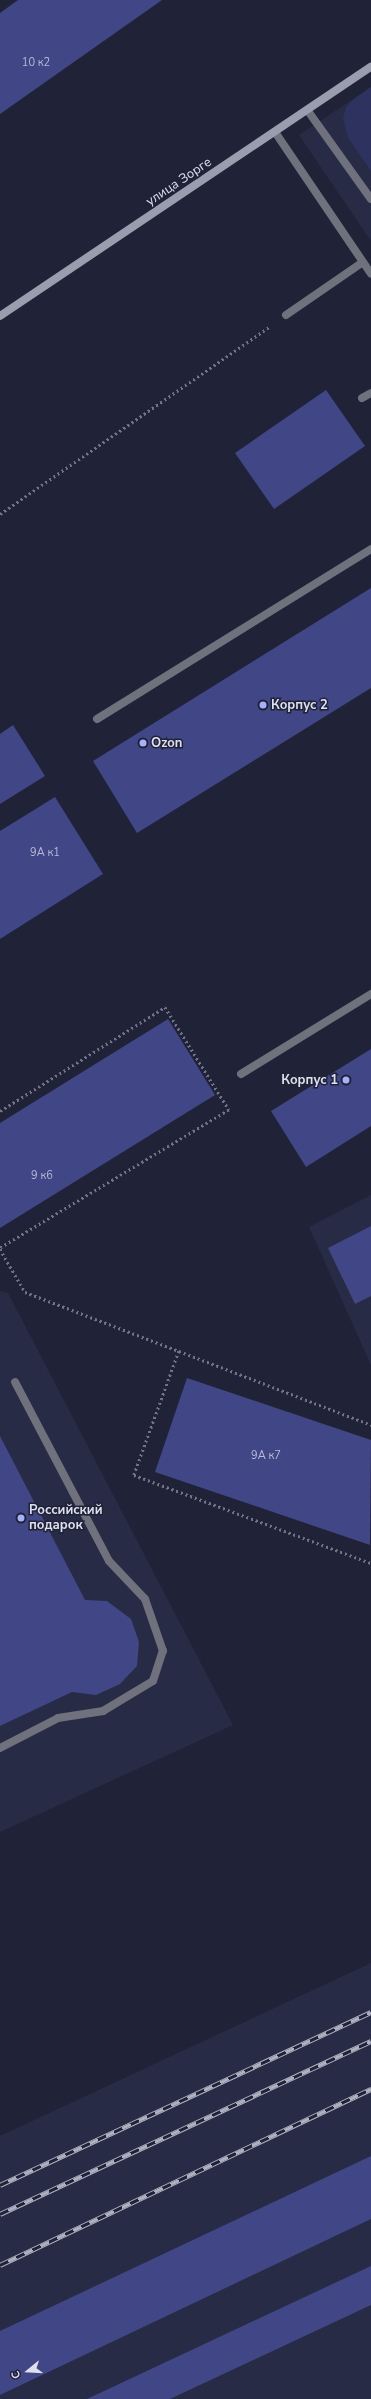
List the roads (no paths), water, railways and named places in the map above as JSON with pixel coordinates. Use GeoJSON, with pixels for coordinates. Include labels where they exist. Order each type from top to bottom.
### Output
{"type":"FeatureCollection","features":[{"type":"Feature","properties":{"kind":"street","name":"улица Зорге"},"geometry":{"type":"LineString","coordinates":[[0,316],[308,111],[371,66]]}},
{"type":"Feature","properties":{"kind":"lane"},"geometry":{"type":"LineString","coordinates":[[308,111],[371,199]]}},
{"type":"Feature","properties":{"kind":"lane"},"geometry":{"type":"LineString","coordinates":[[275,132],[371,274]]}},
{"type":"Feature","properties":{"kind":"lane"},"geometry":{"type":"LineString","coordinates":[[286,315],[363,262]]}},
{"type":"Feature","properties":{"kind":"lane"},"geometry":{"type":"LineString","coordinates":[[362,398],[371,393]]}},
{"type":"Feature","properties":{"kind":"lane"},"geometry":{"type":"LineString","coordinates":[[97,719],[371,549]]}},
{"type":"Feature","properties":{"kind":"lane"},"geometry":{"type":"LineString","coordinates":[[241,1074],[371,994]]}},
{"type":"Feature","properties":{"kind":"lane"},"geometry":{"type":"LineString","coordinates":[[0,1748],[58,1718],[103,1711],[152,1681],[164,1651],[145,1599],[109,1560],[15,1382]]}},
{"type":"Feature","properties":{"kind":"railway"},"geometry":{"type":"LineString","coordinates":[[0,2185],[371,2012]]}},
{"type":"Feature","properties":{"kind":"railway"},"geometry":{"type":"LineString","coordinates":[[0,2214],[371,2041]]}},
{"type":"Feature","properties":{"kind":"railway"},"geometry":{"type":"LineString","coordinates":[[0,2265],[371,2089]]}},
{"type":"Feature","properties":{"kind":"place","name":"Корпус 2"},"geometry":{"type":"Point","coordinates":[263,705]}},
{"type":"Feature","properties":{"kind":"place","name":"Ozon"},"geometry":{"type":"Point","coordinates":[143,743]}},
{"type":"Feature","properties":{"kind":"place","name":"Корпус 1"},"geometry":{"type":"Point","coordinates":[346,1080]}},
{"type":"Feature","properties":{"kind":"place","name":"Российский подарок"},"geometry":{"type":"Point","coordinates":[21,1518]}}]}
